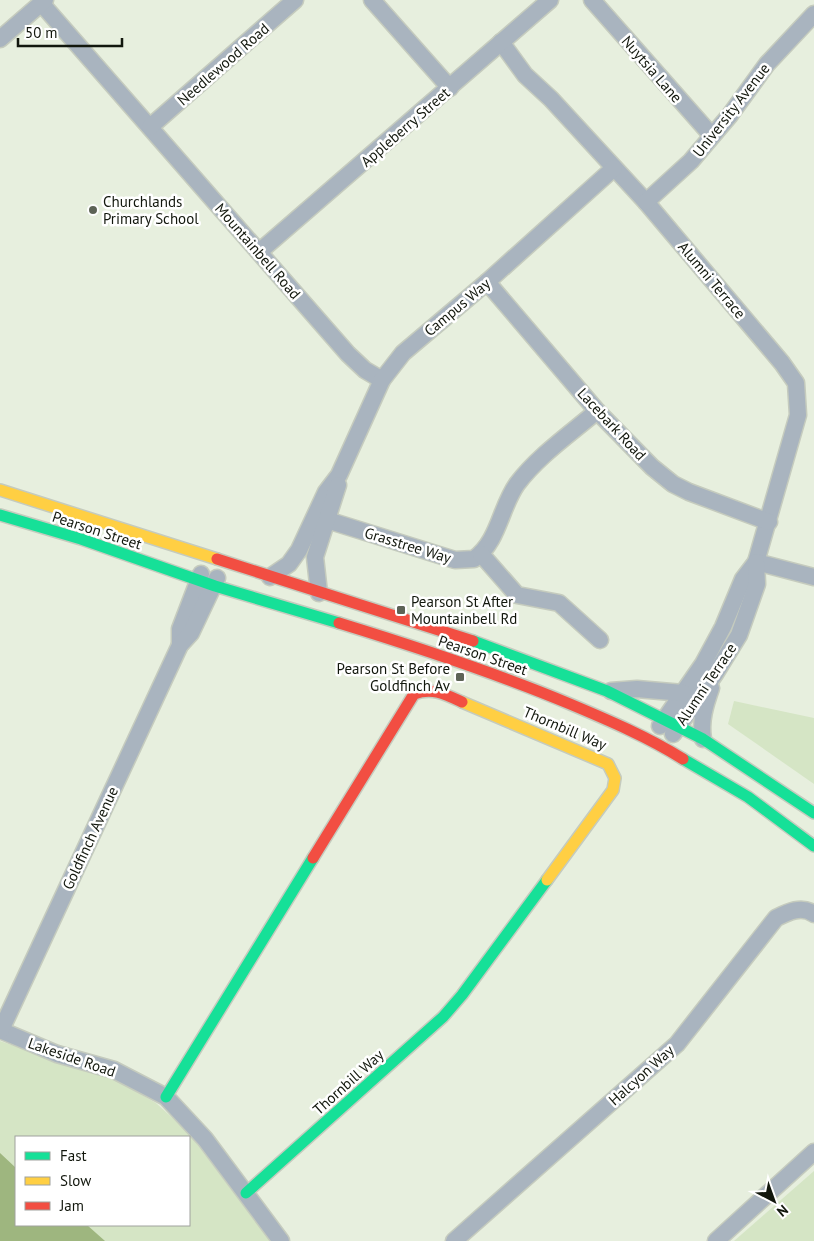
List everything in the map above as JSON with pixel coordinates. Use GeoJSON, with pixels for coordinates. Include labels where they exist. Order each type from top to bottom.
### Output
{"type":"FeatureCollection","features":[{"type":"Feature","properties":{"kind":"main road","name":"Pearson Street"},"geometry":{"type":"LineString","coordinates":[[0,490],[223,563],[503,651],[607,691],[703,739],[761,776],[814,814]]}},
{"type":"Feature","properties":{"kind":"main road","name":"Pearson Street"},"geometry":{"type":"LineString","coordinates":[[0,514],[78,538],[215,586],[281,604],[494,673],[592,713],[658,744],[742,793],[787,824],[814,846]]}},
{"type":"Feature","properties":{"kind":"main road","name":"Thornbill Way"},"geometry":{"type":"LineString","coordinates":[[166,1097],[414,694],[424,690],[436,690],[608,764],[615,778],[613,790],[462,995],[422,1036],[246,1192]]}},
{"type":"Feature","properties":{"kind":"street","name":"Needlewood Road"},"geometry":{"type":"LineString","coordinates":[[150,127],[296,0]]}},
{"type":"Feature","properties":{"kind":"street"},"geometry":{"type":"LineString","coordinates":[[372,0],[450,88]]}},
{"type":"Feature","properties":{"kind":"street","name":"Appleberry Street"},"geometry":{"type":"LineString","coordinates":[[260,252],[550,0]]}},
{"type":"Feature","properties":{"kind":"street","name":"Nuytsia Lane"},"geometry":{"type":"LineString","coordinates":[[592,0],[712,136]]}},
{"type":"Feature","properties":{"kind":"street","name":"Mountainbell Road"},"geometry":{"type":"LineString","coordinates":[[43,2],[348,354],[365,370],[382,380]]}},
{"type":"Feature","properties":{"kind":"street"},"geometry":{"type":"LineString","coordinates":[[0,39],[43,2]]}},
{"type":"Feature","properties":{"kind":"street","name":"University Avenue"},"geometry":{"type":"LineString","coordinates":[[646,202],[691,161],[767,64],[814,14]]}},
{"type":"Feature","properties":{"kind":"street","name":"Alumni Terrace"},"geometry":{"type":"LineString","coordinates":[[501,42],[525,75],[551,99],[646,202],[782,363],[796,383],[806,415],[756,562],[743,580],[723,627],[703,664],[683,693],[671,723],[658,744]]}},
{"type":"Feature","properties":{"kind":"street","name":"Campus Way"},"geometry":{"type":"LineString","coordinates":[[318,593],[315,557],[336,497],[340,475],[382,380],[403,353],[487,282],[614,168]]}},
{"type":"Feature","properties":{"kind":"street","name":"Lacebark Road"},"geometry":{"type":"LineString","coordinates":[[487,282],[596,411],[652,467],[674,484],[769,522]]}},
{"type":"Feature","properties":{"kind":"street"},"geometry":{"type":"LineString","coordinates":[[596,411],[548,452],[518,484],[490,542],[481,554],[517,595],[559,603],[600,640]]}},
{"type":"Feature","properties":{"kind":"street","name":"Campus Way"},"geometry":{"type":"LineString","coordinates":[[270,578],[289,564],[299,550],[326,492],[340,475]]}},
{"type":"Feature","properties":{"kind":"street","name":"Grasstree Way"},"geometry":{"type":"LineString","coordinates":[[327,520],[455,560],[474,559],[481,554]]}},
{"type":"Feature","properties":{"kind":"street","name":"Goldfinch Avenue"},"geometry":{"type":"LineString","coordinates":[[180,645],[180,630],[207,557]]}},
{"type":"Feature","properties":{"kind":"street"},"geometry":{"type":"LineString","coordinates":[[756,562],[814,578]]}},
{"type":"Feature","properties":{"kind":"street","name":"Alumni Terrace"},"geometry":{"type":"LineString","coordinates":[[671,723],[716,674],[739,635],[757,584],[756,562]]}},
{"type":"Feature","properties":{"kind":"street","name":"Goldfinch Avenue"},"geometry":{"type":"LineString","coordinates":[[0,1030],[180,645],[191,633],[215,586],[223,563]]}},
{"type":"Feature","properties":{"kind":"street"},"geometry":{"type":"LineString","coordinates":[[703,739],[704,709],[716,674]]}},
{"type":"Feature","properties":{"kind":"street"},"geometry":{"type":"LineString","coordinates":[[607,691],[637,689],[683,693]]}},
{"type":"Feature","properties":{"kind":"street","name":"Halcyon Way"},"geometry":{"type":"LineString","coordinates":[[454,1241],[677,1044],[776,918],[794,910],[814,914]]}},
{"type":"Feature","properties":{"kind":"street","name":"Lakeside Road"},"geometry":{"type":"LineString","coordinates":[[0,1030],[57,1054],[114,1070],[166,1097],[204,1139],[246,1192],[281,1241]]}},
{"type":"Feature","properties":{"kind":"street"},"geometry":{"type":"LineString","coordinates":[[716,1241],[814,1152]]}},
{"type":"Feature","properties":{"kind":"shaded area"},"geometry":{"type":"Polygon","coordinates":[[[734,701],[814,718],[814,784],[728,724],[734,701]]]}},
{"type":"Feature","properties":{"kind":"shaded area"},"geometry":{"type":"Polygon","coordinates":[[[0,1041],[116,1080],[156,1103],[188,1132],[270,1241],[0,1241],[0,1041]]]}},
{"type":"Feature","properties":{"kind":"shaded area"},"geometry":{"type":"Polygon","coordinates":[[[0,1153],[15,1167],[15,1226],[88,1226],[105,1241],[0,1241],[0,1153]]]}},
{"type":"Feature","properties":{"kind":"shaded area"},"geometry":{"type":"Polygon","coordinates":[[[814,1171],[814,1241],[734,1241],[814,1171]]]}},
{"type":"Feature","properties":{"kind":"traffic: fast"},"geometry":{"type":"LineString","coordinates":[[0,515],[81,539],[215,586],[339,623]]}},
{"type":"Feature","properties":{"kind":"traffic: fast"},"geometry":{"type":"LineString","coordinates":[[473,641],[607,691],[703,739],[814,813]]}},
{"type":"Feature","properties":{"kind":"traffic: fast"},"geometry":{"type":"LineString","coordinates":[[683,759],[748,797],[814,846]]}},
{"type":"Feature","properties":{"kind":"traffic: fast"},"geometry":{"type":"LineString","coordinates":[[166,1097],[313,858]]}},
{"type":"Feature","properties":{"kind":"traffic: fast"},"geometry":{"type":"LineString","coordinates":[[246,1193],[443,1017],[462,995],[547,880]]}},
{"type":"Feature","properties":{"kind":"traffic: slow"},"geometry":{"type":"LineString","coordinates":[[0,490],[217,559]]}},
{"type":"Feature","properties":{"kind":"traffic: slow"},"geometry":{"type":"LineString","coordinates":[[462,702],[608,764],[615,778],[613,790],[547,880]]}},
{"type":"Feature","properties":{"kind":"traffic: jam"},"geometry":{"type":"LineString","coordinates":[[217,559],[473,641]]}},
{"type":"Feature","properties":{"kind":"traffic: jam"},"geometry":{"type":"LineString","coordinates":[[339,623],[397,641],[541,692],[628,729],[683,759]]}},
{"type":"Feature","properties":{"kind":"traffic: jam"},"geometry":{"type":"LineString","coordinates":[[313,858],[414,694],[433,691],[462,702]]}},
{"type":"Feature","properties":{"kind":"place","name":"Churchlands Primary School"},"geometry":{"type":"Point","coordinates":[93,210]}},
{"type":"Feature","properties":{"kind":"place","name":"Pearson St After Mountainbell Rd"},"geometry":{"type":"Point","coordinates":[401,610]}},
{"type":"Feature","properties":{"kind":"place","name":"Pearson St Before Goldfinch Av"},"geometry":{"type":"Point","coordinates":[460,677]}}]}
